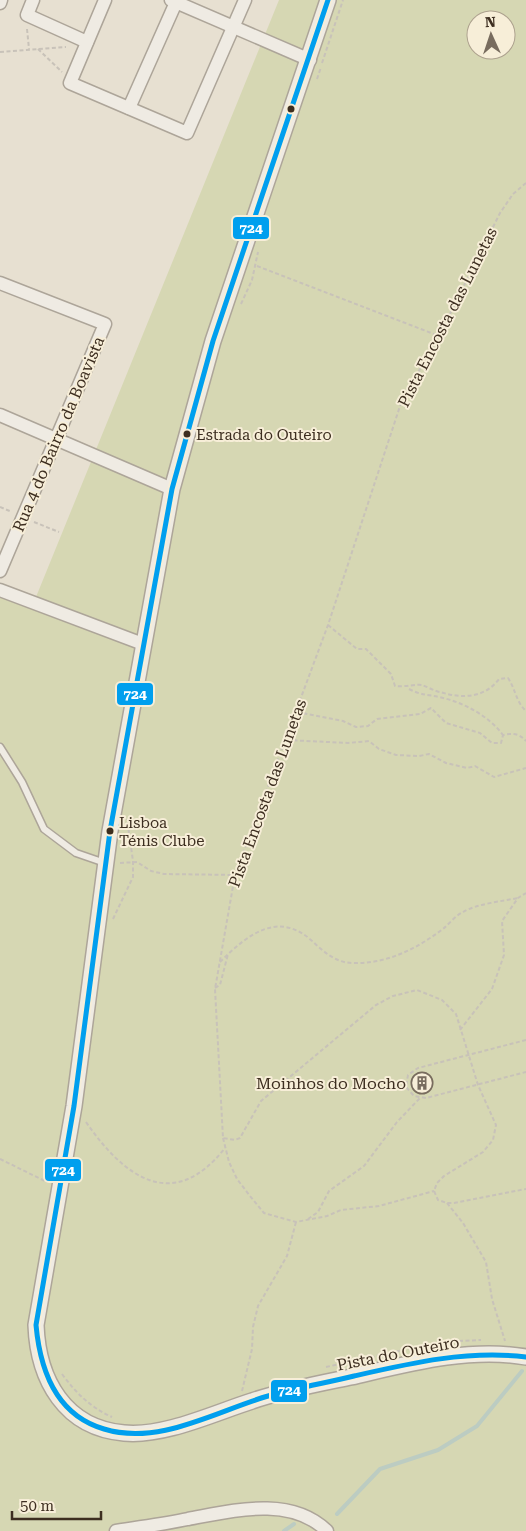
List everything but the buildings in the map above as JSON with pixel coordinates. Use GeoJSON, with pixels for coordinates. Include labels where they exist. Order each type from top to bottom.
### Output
{"type":"FeatureCollection","features":[{"type":"Feature","properties":{"kind":"street"},"geometry":{"type":"LineString","coordinates":[[33,0],[27,15],[87,42]]}},
{"type":"Feature","properties":{"kind":"street"},"geometry":{"type":"LineString","coordinates":[[105,0],[71,80],[187,133],[245,0]]}},
{"type":"Feature","properties":{"kind":"street"},"geometry":{"type":"LineString","coordinates":[[328,0],[310,60],[213,341],[172,489],[105,863],[74,1106],[36,1325],[37,1348],[48,1380],[62,1402],[79,1418],[102,1429],[123,1433],[148,1434],[273,1394],[442,1357],[499,1354],[526,1357]]}},
{"type":"Feature","properties":{"kind":"street"},"geometry":{"type":"LineString","coordinates":[[129,108],[175,1],[310,60]]}},
{"type":"Feature","properties":{"kind":"street","name":"Rua 4 do Bairro da Boavista"},"geometry":{"type":"LineString","coordinates":[[0,283],[105,324],[0,571]]}},
{"type":"Feature","properties":{"kind":"street"},"geometry":{"type":"LineString","coordinates":[[0,415],[172,489]]}},
{"type":"Feature","properties":{"kind":"street"},"geometry":{"type":"LineString","coordinates":[[0,590],[143,644]]}},
{"type":"Feature","properties":{"kind":"street"},"geometry":{"type":"LineString","coordinates":[[116,1531],[253,1508],[289,1511],[322,1526],[327,1531]]}},
{"type":"Feature","properties":{"kind":"lane"},"geometry":{"type":"LineString","coordinates":[[0,747],[22,782],[44,829],[76,853],[105,863]]}},
{"type":"Feature","properties":{"kind":"path"},"geometry":{"type":"LineString","coordinates":[[316,80],[343,0]]}},
{"type":"Feature","properties":{"kind":"path"},"geometry":{"type":"LineString","coordinates":[[29,50],[27,28],[32,18]]}},
{"type":"Feature","properties":{"kind":"path"},"geometry":{"type":"LineString","coordinates":[[0,52],[70,47],[74,36]]}},
{"type":"Feature","properties":{"kind":"path"},"geometry":{"type":"LineString","coordinates":[[38,49],[71,80]]}},
{"type":"Feature","properties":{"kind":"path","name":"Pista Encosta das Lunetas"},"geometry":{"type":"LineString","coordinates":[[296,1222],[264,1213],[237,1178],[223,1138],[215,989],[235,874],[328,625],[402,400],[439,336],[500,213],[513,194],[526,183]]}},
{"type":"Feature","properties":{"kind":"path"},"geometry":{"type":"LineString","coordinates":[[237,310],[252,280],[259,248]]}},
{"type":"Feature","properties":{"kind":"path"},"geometry":{"type":"LineString","coordinates":[[256,266],[439,336]]}},
{"type":"Feature","properties":{"kind":"path"},"geometry":{"type":"LineString","coordinates":[[328,625],[357,649],[366,649],[390,674],[395,686],[408,688],[425,696],[439,697],[465,706],[496,727],[503,736]]}},
{"type":"Feature","properties":{"kind":"path"},"geometry":{"type":"LineString","coordinates":[[408,688],[420,685],[440,693],[461,696],[478,695],[491,690],[499,679],[508,678],[516,690],[518,704],[526,711]]}},
{"type":"Feature","properties":{"kind":"path"},"geometry":{"type":"LineString","coordinates":[[296,712],[343,721],[356,727],[368,726],[377,719],[420,714],[426,709],[431,708],[446,723],[480,733],[492,743],[501,743],[503,736]]}},
{"type":"Feature","properties":{"kind":"path"},"geometry":{"type":"LineString","coordinates":[[503,736],[512,734],[522,736],[526,740]]}},
{"type":"Feature","properties":{"kind":"path"},"geometry":{"type":"LineString","coordinates":[[286,740],[348,743],[369,741],[379,749],[396,755],[419,756],[429,754],[446,763],[467,768],[475,766],[494,777],[526,768]]}},
{"type":"Feature","properties":{"kind":"path"},"geometry":{"type":"LineString","coordinates":[[127,815],[133,861],[164,874],[235,874]]}},
{"type":"Feature","properties":{"kind":"path"},"geometry":{"type":"LineString","coordinates":[[219,963],[250,935],[275,926],[290,927],[309,939],[324,954],[350,963],[381,962],[415,948],[463,911],[518,898],[526,893]]}},
{"type":"Feature","properties":{"kind":"path"},"geometry":{"type":"LineString","coordinates":[[460,1030],[492,989],[504,955],[502,921],[518,898]]}},
{"type":"Feature","properties":{"kind":"path"},"geometry":{"type":"LineString","coordinates":[[215,989],[220,985],[228,954]]}},
{"type":"Feature","properties":{"kind":"path"},"geometry":{"type":"LineString","coordinates":[[223,1138],[227,1140],[240,1138],[261,1101],[376,1005],[393,996],[417,990],[442,1000],[456,1014],[478,1084],[496,1126],[493,1140],[483,1152],[444,1176],[437,1183],[434,1191],[438,1200],[447,1203],[526,1189]]}},
{"type":"Feature","properties":{"kind":"path"},"geometry":{"type":"LineString","coordinates":[[526,1040],[412,1070],[406,1081],[406,1087],[414,1096],[420,1098],[526,1072]]}},
{"type":"Feature","properties":{"kind":"path"},"geometry":{"type":"LineString","coordinates":[[306,1221],[318,1212],[329,1191],[364,1166],[397,1122],[420,1098]]}},
{"type":"Feature","properties":{"kind":"path"},"geometry":{"type":"LineString","coordinates":[[74,1106],[104,1149],[134,1175],[157,1184],[181,1180],[201,1172],[226,1148]]}},
{"type":"Feature","properties":{"kind":"path"},"geometry":{"type":"LineString","coordinates":[[0,1158],[59,1188]]}},
{"type":"Feature","properties":{"kind":"path"},"geometry":{"type":"LineString","coordinates":[[240,1398],[252,1349],[253,1326],[258,1306],[287,1256],[296,1222],[306,1221],[341,1210],[380,1206],[434,1191]]}},
{"type":"Feature","properties":{"kind":"path"},"geometry":{"type":"LineString","coordinates":[[447,1203],[463,1222],[486,1262],[492,1300],[505,1341]]}},
{"type":"Feature","properties":{"kind":"path","name":"Pista do Outeiro"},"geometry":{"type":"LineString","coordinates":[[452,1342],[469,1339],[487,1340]]}},
{"type":"Feature","properties":{"kind":"path"},"geometry":{"type":"LineString","coordinates":[[496,1340],[513,1341]]}},
{"type":"Feature","properties":{"kind":"path","name":"Pista do Outeiro"},"geometry":{"type":"LineString","coordinates":[[323,1369],[426,1346]]}},
{"type":"Feature","properties":{"kind":"path"},"geometry":{"type":"LineString","coordinates":[[58,1367],[82,1399],[98,1411],[113,1417]]}},
{"type":"Feature","properties":{"kind":"green space"},"geometry":{"type":"Polygon","coordinates":[[[279,0],[526,0],[526,1531],[0,1531],[0,585],[36,597],[279,0]]]}},
{"type":"Feature","properties":{"kind":"waterway"},"geometry":{"type":"LineString","coordinates":[[337,1514],[380,1469],[438,1450],[477,1426],[522,1371]]}},
{"type":"Feature","properties":{"kind":"waterway"},"geometry":{"type":"LineString","coordinates":[[284,1531],[294,1524]]}},
{"type":"Feature","properties":{"kind":"transit line","name":"724"},"geometry":{"type":"LineString","coordinates":[[328,0],[213,341],[172,489],[110,831],[74,1106],[36,1325],[38,1342],[47,1374],[62,1402],[87,1422],[104,1429],[125,1433],[146,1433],[166,1430],[208,1418],[248,1402],[279,1393],[418,1362],[482,1355],[526,1357]]}},
{"type":"Feature","properties":{"kind":"place","name":"Estrada do Outeiro"},"geometry":{"type":"Point","coordinates":[187,434]}},
{"type":"Feature","properties":{"kind":"place","name":"Lisboa Ténis Clube"},"geometry":{"type":"Point","coordinates":[110,831]}},
{"type":"Feature","properties":{"kind":"place","name":"Moinhos do Mocho"},"geometry":{"type":"Point","coordinates":[422,1083]}}]}
